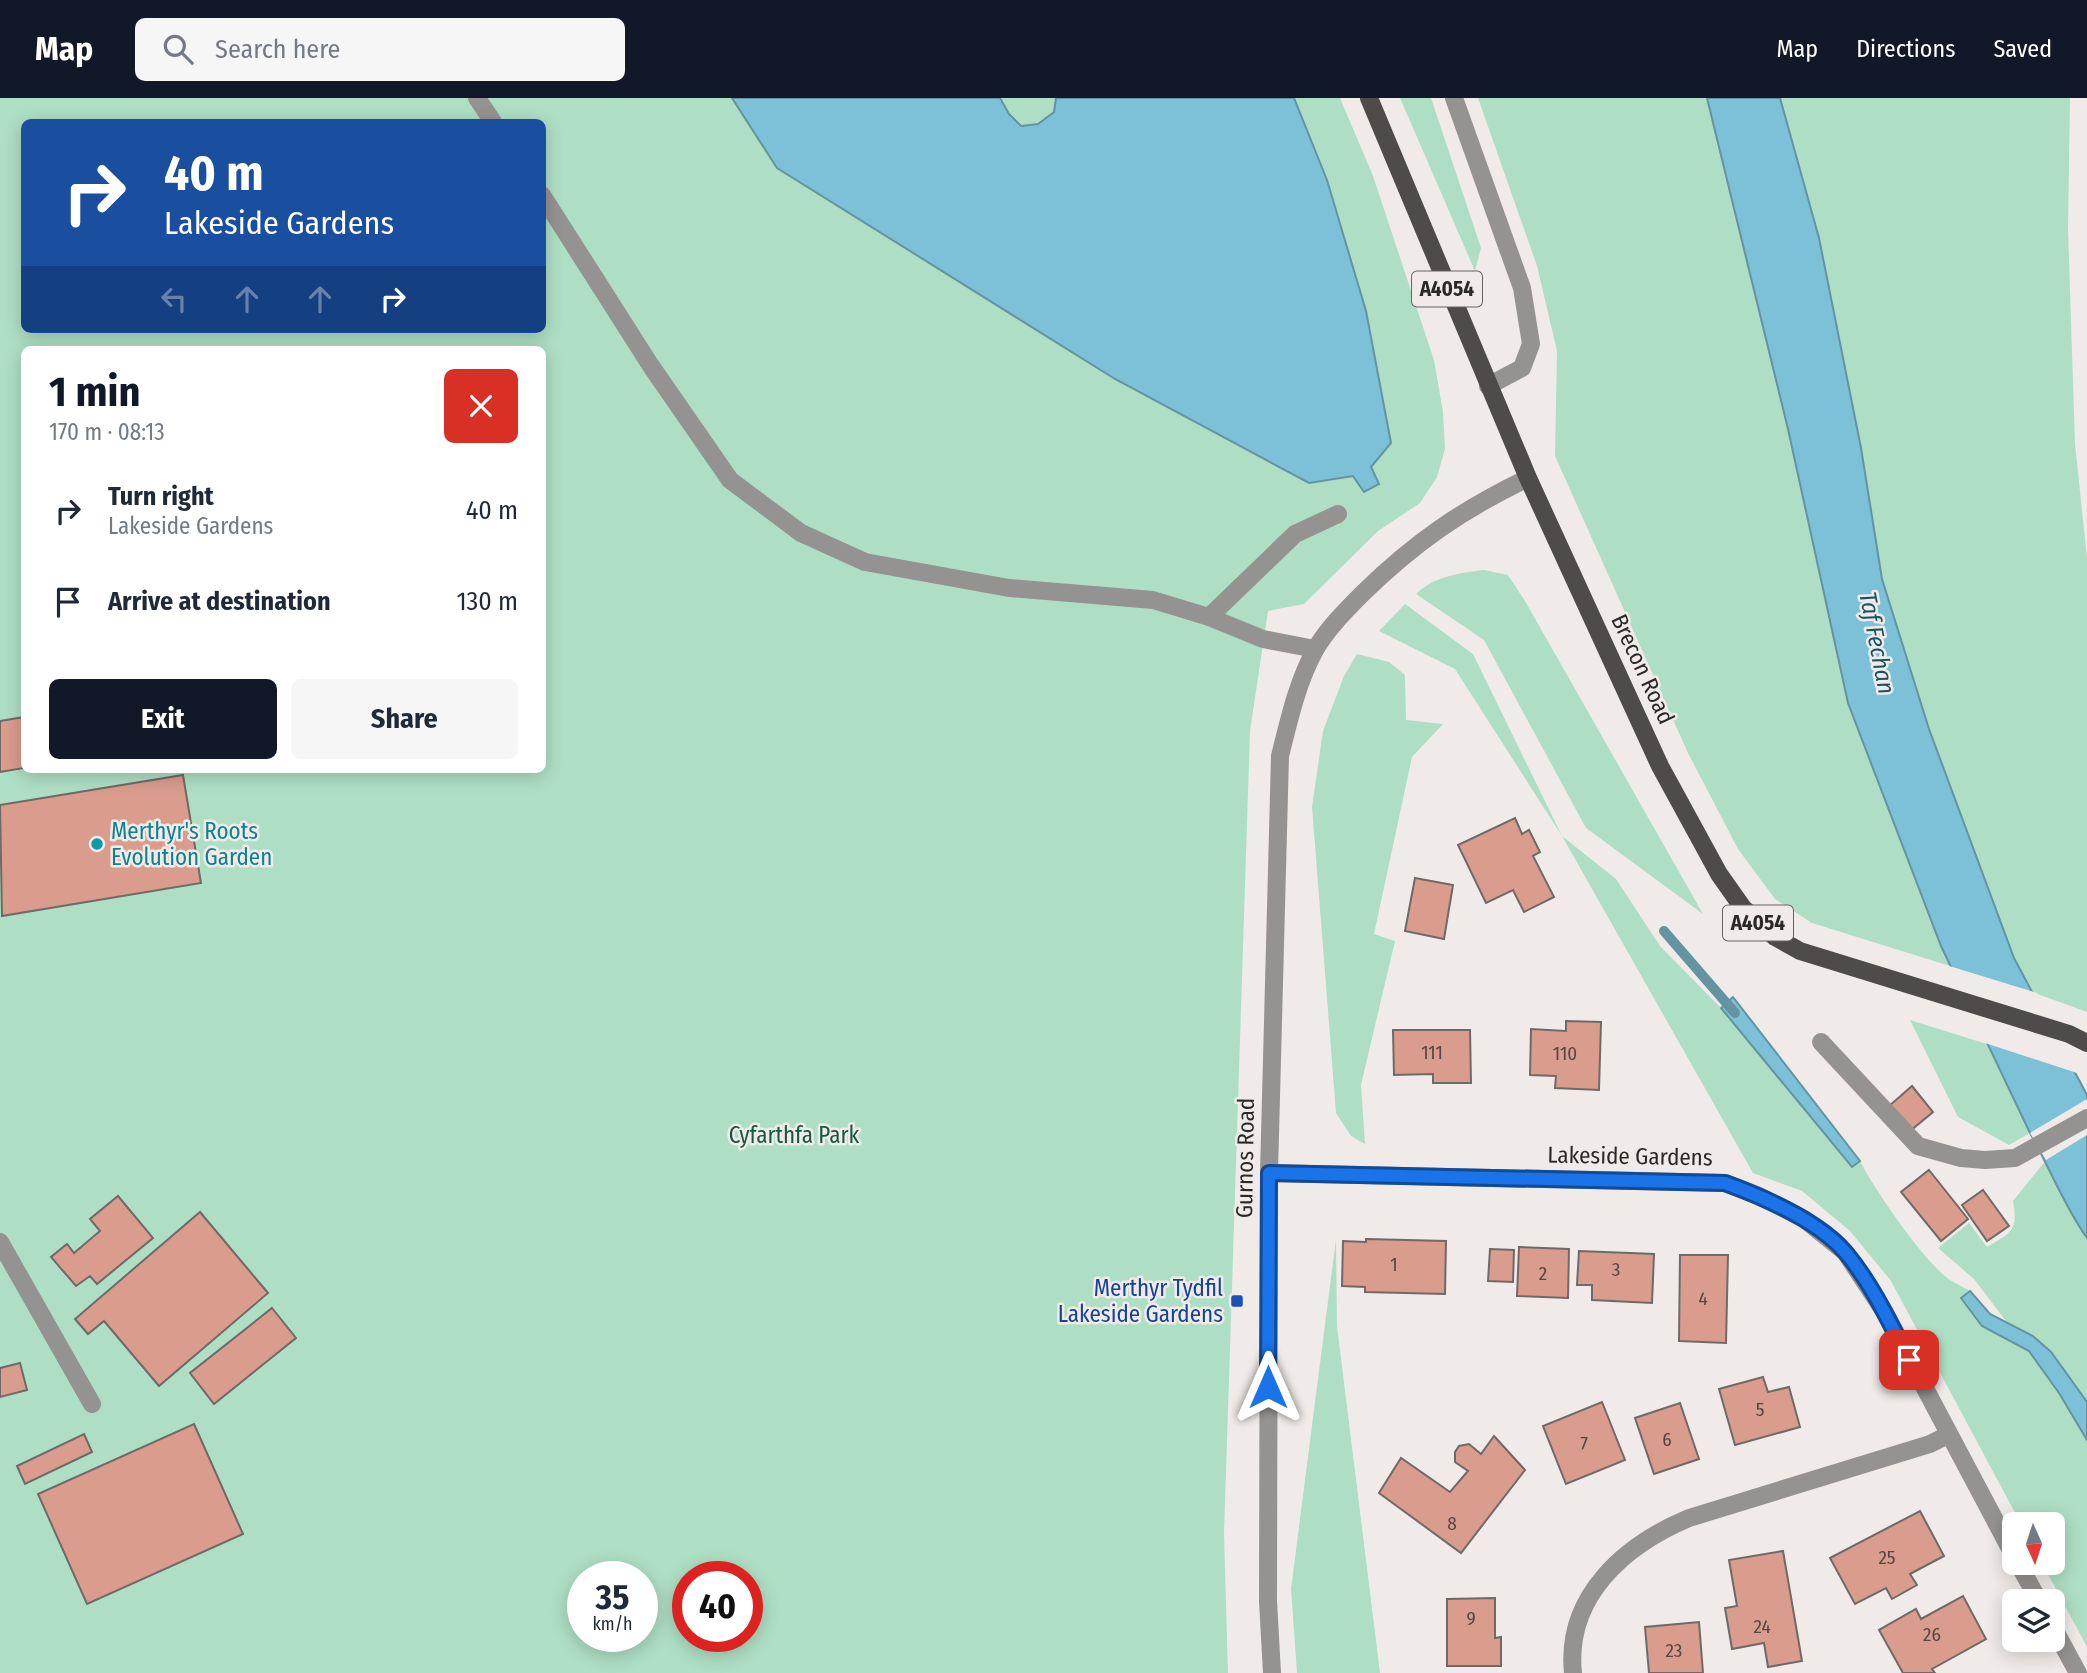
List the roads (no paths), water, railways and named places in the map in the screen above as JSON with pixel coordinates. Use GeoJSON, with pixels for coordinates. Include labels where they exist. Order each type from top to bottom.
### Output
{"type":"FeatureCollection","features":[{"type":"Feature","properties":{"kind":"main road","name":"Brecon Road"},"geometry":{"type":"LineString","coordinates":[[1369,98],[1528,478],[1660,766],[1719,874],[1743,908],[1775,937],[1800,951],[2069,1034],[2087,1043]]}},
{"type":"Feature","properties":{"kind":"street"},"geometry":{"type":"LineString","coordinates":[[477,98],[491,119]]}},
{"type":"Feature","properties":{"kind":"street"},"geometry":{"type":"LineString","coordinates":[[1454,98],[1522,288],[1531,344],[1522,368],[1488,386]]}},
{"type":"Feature","properties":{"kind":"street"},"geometry":{"type":"LineString","coordinates":[[546,201],[651,366],[730,480],[801,533],[864,562],[1009,588],[1153,600],[1209,617],[1262,639],[1315,649],[1346,610],[1425,537],[1458,514],[1528,478]]}},
{"type":"Feature","properties":{"kind":"street"},"geometry":{"type":"LineString","coordinates":[[1209,617],[1295,534],[1338,514]]}},
{"type":"Feature","properties":{"kind":"street","name":"Gurnos Road"},"geometry":{"type":"LineString","coordinates":[[1272,1673],[1268,1601],[1269,1173],[1280,756],[1296,694],[1315,649]]}},
{"type":"Feature","properties":{"kind":"street"},"geometry":{"type":"LineString","coordinates":[[1821,1042],[1918,1146],[1961,1158],[2015,1158],[2087,1118]]}},
{"type":"Feature","properties":{"kind":"street","name":"Lakeside Gardens"},"geometry":{"type":"LineString","coordinates":[[1269,1173],[1725,1183],[1759,1196],[1804,1219],[1845,1252],[1884,1311],[2002,1534]]}},
{"type":"Feature","properties":{"kind":"street"},"geometry":{"type":"LineString","coordinates":[[0,1242],[92,1404]]}},
{"type":"Feature","properties":{"kind":"street"},"geometry":{"type":"LineString","coordinates":[[1573,1673],[1577,1631],[1590,1599],[1611,1567],[1635,1546],[1661,1530],[1689,1518],[1930,1444],[1948,1435]]}},
{"type":"Feature","properties":{"kind":"street"},"geometry":{"type":"LineString","coordinates":[[2065,1649],[2078,1673]]}},
{"type":"Feature","properties":{"kind":"water"},"geometry":{"type":"Polygon","coordinates":[[[732,98],[1000,98],[1009,114],[1021,126],[1038,124],[1054,112],[1056,98],[1294,98],[1327,180],[1366,311],[1391,443],[1371,467],[1379,484],[1364,492],[1353,476],[1309,483],[1115,379],[777,168],[732,98]]]}},
{"type":"Feature","properties":{"kind":"water","name":"Taf Fechan"},"geometry":{"type":"Polygon","coordinates":[[[1707,98],[1780,98],[1819,238],[1861,448],[1882,579],[1929,729],[2014,958],[2087,1095],[2087,1238],[2071,1213],[2030,1133],[1941,946],[1848,703],[1788,429],[1707,98]]]}},
{"type":"Feature","properties":{"kind":"water"},"geometry":{"type":"Polygon","coordinates":[[[1733,997],[1860,1161],[1852,1167],[1721,1008],[1733,997]]]}},
{"type":"Feature","properties":{"kind":"water"},"geometry":{"type":"Polygon","coordinates":[[[1970,1291],[1990,1314],[2033,1336],[2051,1352],[2087,1402],[2087,1440],[2059,1393],[2029,1351],[1982,1326],[1961,1298],[1970,1291]]]}},
{"type":"Feature","properties":{"kind":"waterway"},"geometry":{"type":"LineString","coordinates":[[1664,931],[1735,1013]]}},
{"type":"Feature","properties":{"kind":"place","name":"Merthyr's Roots Evolution Garden"},"geometry":{"type":"Point","coordinates":[97,844]}},
{"type":"Feature","properties":{"kind":"place","name":"Merthyr Tydfil Lakeside Gardens"},"geometry":{"type":"Point","coordinates":[1237,1301]}},
{"type":"Feature","properties":{"kind":"park label","name":"Cyfarthfa Park"},"geometry":{"type":"Point","coordinates":[794,1135]}}]}
